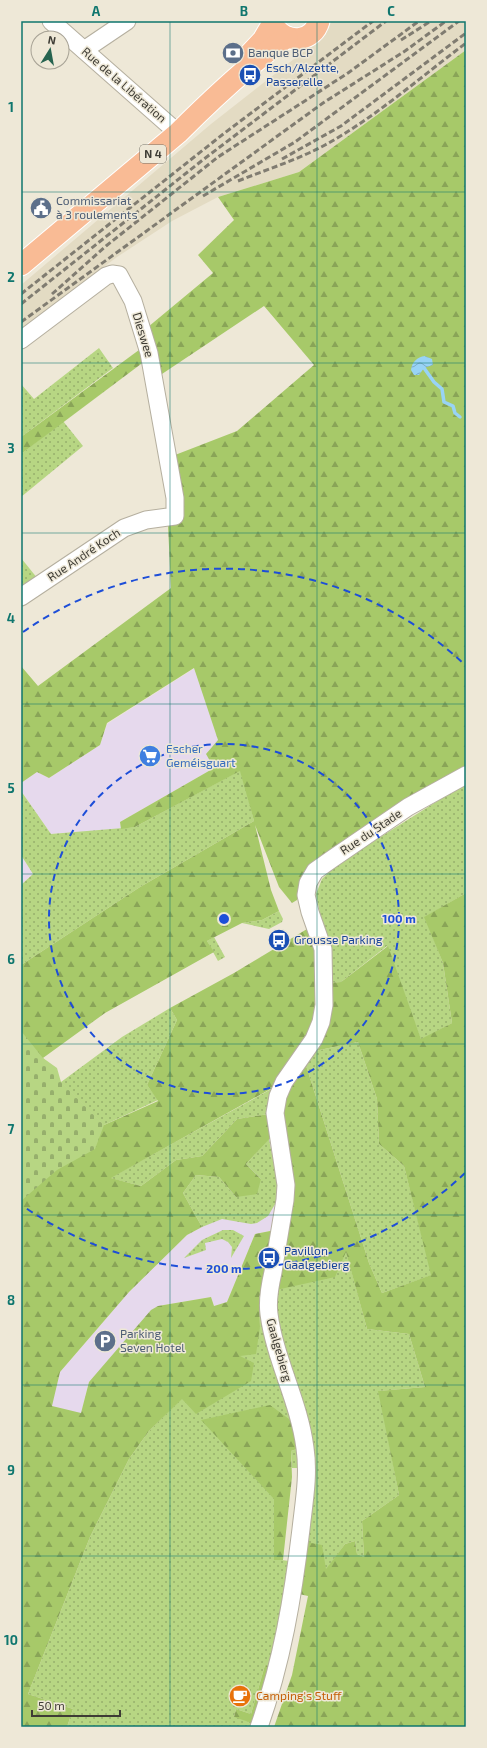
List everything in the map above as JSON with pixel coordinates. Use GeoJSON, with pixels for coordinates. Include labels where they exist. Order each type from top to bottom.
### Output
{"type":"FeatureCollection","features":[{"type":"Feature","properties":{"kind":"main road"},"geometry":{"type":"LineString","coordinates":[[278,27],[294,39],[308,36],[314,31],[319,21]]}},
{"type":"Feature","properties":{"kind":"main road","name":"N 4"},"geometry":{"type":"LineString","coordinates":[[21,265],[178,133],[199,112],[262,40],[278,27]]}},
{"type":"Feature","properties":{"kind":"street","name":"Rue de la Libération"},"geometry":{"type":"LineString","coordinates":[[51,21],[178,133]]}},
{"type":"Feature","properties":{"kind":"street"},"geometry":{"type":"LineString","coordinates":[[84,50],[127,21]]}},
{"type":"Feature","properties":{"kind":"street","name":"Dieswee"},"geometry":{"type":"LineString","coordinates":[[21,340],[106,276],[112,274],[118,275],[123,280],[133,302],[149,352],[175,498],[175,516]]}},
{"type":"Feature","properties":{"kind":"street","name":"Rue André Koch"},"geometry":{"type":"LineString","coordinates":[[21,597],[124,528],[146,520],[175,516]]}},
{"type":"Feature","properties":{"kind":"street","name":"Rue du Stade"},"geometry":{"type":"LineString","coordinates":[[310,912],[306,895],[308,883],[315,871],[408,807],[466,775]]}},
{"type":"Feature","properties":{"kind":"street","name":"Gaalgebierg"},"geometry":{"type":"LineString","coordinates":[[259,1727],[276,1673],[287,1629],[293,1593],[307,1477],[305,1448],[299,1417],[272,1331],[268,1312],[269,1292],[285,1200],[286,1185],[275,1113],[278,1096],[284,1082],[314,1039],[321,1022],[324,1005],[323,949],[310,912]]}},
{"type":"Feature","properties":{"kind":"shaded area"},"geometry":{"type":"Polygon","coordinates":[[[326,21],[466,21],[466,50],[299,172],[218,197],[172,221],[117,257],[21,329],[21,285],[211,124],[326,34],[326,21]]]}},
{"type":"Feature","properties":{"kind":"shaded area"},"geometry":{"type":"Polygon","coordinates":[[[195,668],[218,740],[214,768],[120,822],[121,829],[51,834],[21,791],[21,783],[37,772],[49,778],[100,745],[107,724],[195,668]]]}},
{"type":"Feature","properties":{"kind":"shaded area"},"geometry":{"type":"Polygon","coordinates":[[[21,855],[33,874],[21,885],[21,855]]]}},
{"type":"Feature","properties":{"kind":"shaded area"},"geometry":{"type":"Polygon","coordinates":[[[277,1131],[280,1229],[255,1234],[227,1302],[214,1306],[211,1297],[158,1306],[89,1382],[81,1414],[51,1406],[60,1372],[129,1292],[187,1235],[202,1227],[269,1139],[277,1131]]]}},
{"type":"Feature","properties":{"kind":"green space"},"geometry":{"type":"Polygon","coordinates":[[[466,50],[466,767],[311,863],[301,877],[297,900],[292,903],[279,887],[255,825],[271,890],[279,911],[262,920],[242,923],[207,941],[214,952],[105,1013],[43,1058],[61,1082],[104,1125],[158,1101],[147,1085],[177,1020],[170,1008],[234,973],[307,929],[325,983],[341,982],[388,946],[421,1039],[452,1023],[443,963],[424,917],[466,893],[466,1727],[274,1727],[292,1675],[308,1596],[299,1594],[306,1542],[322,1545],[326,1569],[345,1544],[355,1541],[357,1554],[364,1557],[362,1521],[399,1495],[378,1391],[425,1387],[409,1334],[367,1329],[346,1252],[335,1277],[276,1290],[259,1296],[260,1327],[256,1354],[240,1356],[254,1363],[251,1381],[196,1414],[182,1399],[149,1431],[129,1459],[90,1537],[28,1694],[73,1709],[67,1727],[21,1727],[21,965],[140,887],[254,821],[240,771],[135,827],[121,829],[120,822],[214,768],[206,754],[218,740],[194,668],[107,723],[100,745],[49,778],[37,772],[21,783],[21,666],[38,686],[171,588],[168,526],[175,523],[175,455],[237,431],[314,365],[264,306],[162,374],[148,327],[213,273],[198,255],[234,220],[218,197],[299,172],[466,50]],[[358,1042],[305,1053],[303,1056],[369,1263],[382,1293],[431,1275],[404,1166],[379,1144],[377,1099],[358,1042]],[[283,1082],[111,1178],[141,1186],[176,1160],[202,1156],[237,1119],[275,1113],[283,1082]],[[276,1132],[246,1164],[261,1179],[257,1194],[236,1197],[219,1177],[196,1175],[183,1193],[202,1227],[187,1235],[129,1292],[60,1372],[52,1406],[81,1413],[89,1382],[151,1310],[158,1306],[211,1297],[214,1306],[227,1302],[255,1234],[280,1229],[276,1132]]]}},
{"type":"Feature","properties":{"kind":"green space"},"geometry":{"type":"Polygon","coordinates":[[[143,347],[145,361],[21,454],[21,437],[143,347]]]}},
{"type":"Feature","properties":{"kind":"green space"},"geometry":{"type":"Polygon","coordinates":[[[99,348],[113,368],[21,437],[21,384],[34,399],[99,348]]]}},
{"type":"Feature","properties":{"kind":"green space"},"geometry":{"type":"Polygon","coordinates":[[[63,421],[83,446],[21,497],[21,454],[63,421]]]}},
{"type":"Feature","properties":{"kind":"green space"},"geometry":{"type":"Polygon","coordinates":[[[21,558],[38,579],[21,592],[21,558]]]}},
{"type":"Feature","properties":{"kind":"green space"},"geometry":{"type":"Polygon","coordinates":[[[241,770],[254,821],[140,887],[21,965],[21,885],[33,874],[21,855],[21,791],[51,834],[135,827],[241,770]]]}},
{"type":"Feature","properties":{"kind":"green space"},"geometry":{"type":"Polygon","coordinates":[[[466,783],[466,893],[425,917],[443,963],[452,1023],[421,1040],[387,946],[341,982],[330,983],[327,948],[316,894],[322,879],[336,865],[466,783]]]}},
{"type":"Feature","properties":{"kind":"green space"},"geometry":{"type":"Polygon","coordinates":[[[279,911],[283,919],[282,922],[269,929],[242,923],[262,920],[279,911]]]}},
{"type":"Feature","properties":{"kind":"green space"},"geometry":{"type":"Polygon","coordinates":[[[214,937],[225,957],[218,961],[207,941],[214,937]]]}},
{"type":"Feature","properties":{"kind":"green space"},"geometry":{"type":"Polygon","coordinates":[[[170,1008],[177,1020],[147,1085],[158,1100],[104,1125],[61,1082],[122,1037],[170,1008]]]}},
{"type":"Feature","properties":{"kind":"green space"},"geometry":{"type":"Polygon","coordinates":[[[21,1031],[43,1058],[57,1068],[61,1082],[104,1125],[95,1149],[57,1170],[21,1201],[21,1031]]]}},
{"type":"Feature","properties":{"kind":"green space"},"geometry":{"type":"Polygon","coordinates":[[[358,1042],[377,1099],[379,1144],[404,1166],[432,1275],[382,1293],[369,1263],[303,1056],[305,1053],[358,1042]]]}},
{"type":"Feature","properties":{"kind":"green space"},"geometry":{"type":"Polygon","coordinates":[[[284,1082],[275,1113],[237,1119],[202,1156],[176,1160],[141,1186],[110,1178],[284,1082]]]}},
{"type":"Feature","properties":{"kind":"green space"},"geometry":{"type":"Polygon","coordinates":[[[269,1139],[278,1185],[277,1201],[268,1216],[257,1223],[251,1224],[222,1219],[202,1227],[183,1193],[196,1175],[219,1177],[236,1197],[261,1179],[246,1164],[269,1139]]]}},
{"type":"Feature","properties":{"kind":"green space"},"geometry":{"type":"Polygon","coordinates":[[[223,1230],[233,1230],[244,1236],[231,1258],[232,1247],[228,1242],[222,1239],[205,1243],[206,1250],[184,1258],[202,1240],[223,1230]]]}},
{"type":"Feature","properties":{"kind":"green space"},"geometry":{"type":"Polygon","coordinates":[[[346,1251],[367,1329],[409,1334],[425,1387],[379,1391],[399,1495],[362,1521],[364,1557],[357,1554],[355,1541],[345,1544],[326,1570],[306,1542],[276,1673],[265,1665],[251,1714],[236,1709],[234,1717],[261,1720],[259,1727],[67,1727],[73,1709],[28,1694],[90,1537],[129,1459],[149,1431],[182,1398],[239,1356],[260,1327],[259,1296],[276,1290],[346,1251]],[[293,1422],[275,1499],[274,1559],[297,1562],[306,1468],[292,1468],[291,1451],[297,1449],[293,1422]]]}},
{"type":"Feature","properties":{"kind":"green space"},"geometry":{"type":"Polygon","coordinates":[[[270,1405],[293,1422],[297,1449],[291,1451],[292,1477],[283,1560],[274,1560],[274,1499],[201,1420],[270,1405]]]}},
{"type":"Feature","properties":{"kind":"green space"},"geometry":{"type":"Polygon","coordinates":[[[265,1665],[272,1667],[261,1720],[249,1722],[234,1717],[236,1709],[251,1714],[265,1665]]]}},
{"type":"Feature","properties":{"kind":"water"},"geometry":{"type":"Polygon","coordinates":[[[425,356],[432,359],[433,365],[424,368],[419,375],[414,375],[411,370],[414,362],[420,357],[425,356]]]}},
{"type":"Feature","properties":{"kind":"waterway"},"geometry":{"type":"LineString","coordinates":[[424,368],[434,382],[442,389],[444,402],[453,406],[455,413],[460,417]]}},
{"type":"Feature","properties":{"kind":"railway"},"geometry":{"type":"LineString","coordinates":[[21,294],[222,135],[373,21]]}},
{"type":"Feature","properties":{"kind":"railway"},"geometry":{"type":"LineString","coordinates":[[21,304],[204,159],[386,21]]}},
{"type":"Feature","properties":{"kind":"railway"},"geometry":{"type":"LineString","coordinates":[[52,294],[106,246],[218,157],[348,73],[419,21]]}},
{"type":"Feature","properties":{"kind":"railway"},"geometry":{"type":"LineString","coordinates":[[401,40],[431,21]]}},
{"type":"Feature","properties":{"kind":"railway"},"geometry":{"type":"LineString","coordinates":[[21,322],[323,103],[405,51],[446,21]]}},
{"type":"Feature","properties":{"kind":"railway"},"geometry":{"type":"LineString","coordinates":[[203,196],[295,142],[459,21]]}},
{"type":"Feature","properties":{"kind":"railway"},"geometry":{"type":"LineString","coordinates":[[282,159],[341,126],[466,33]]}},
{"type":"Feature","properties":{"kind":"railway"},"geometry":{"type":"LineString","coordinates":[[238,181],[304,155],[343,135],[397,97],[466,43]]}},
{"type":"Feature","properties":{"kind":"place","name":"Banque BCP"},"geometry":{"type":"Point","coordinates":[233,53]}},
{"type":"Feature","properties":{"kind":"place","name":"Esch/Alzette, Passerelle"},"geometry":{"type":"Point","coordinates":[250,75]}},
{"type":"Feature","properties":{"kind":"place","name":"Commissariat à 3 roulements"},"geometry":{"type":"Point","coordinates":[41,208]}},
{"type":"Feature","properties":{"kind":"place","name":"Escher Geméisguart"},"geometry":{"type":"Point","coordinates":[150,756]}},
{"type":"Feature","properties":{"kind":"place","name":"Grousse Parking"},"geometry":{"type":"Point","coordinates":[279,940]}},
{"type":"Feature","properties":{"kind":"place","name":"Pavillon Gaalgebierg"},"geometry":{"type":"Point","coordinates":[269,1258]}},
{"type":"Feature","properties":{"kind":"place","name":"Parking Seven Hotel"},"geometry":{"type":"Point","coordinates":[105,1341]}},
{"type":"Feature","properties":{"kind":"place","name":"Camping's Stuff"},"geometry":{"type":"Point","coordinates":[240,1696]}}]}
